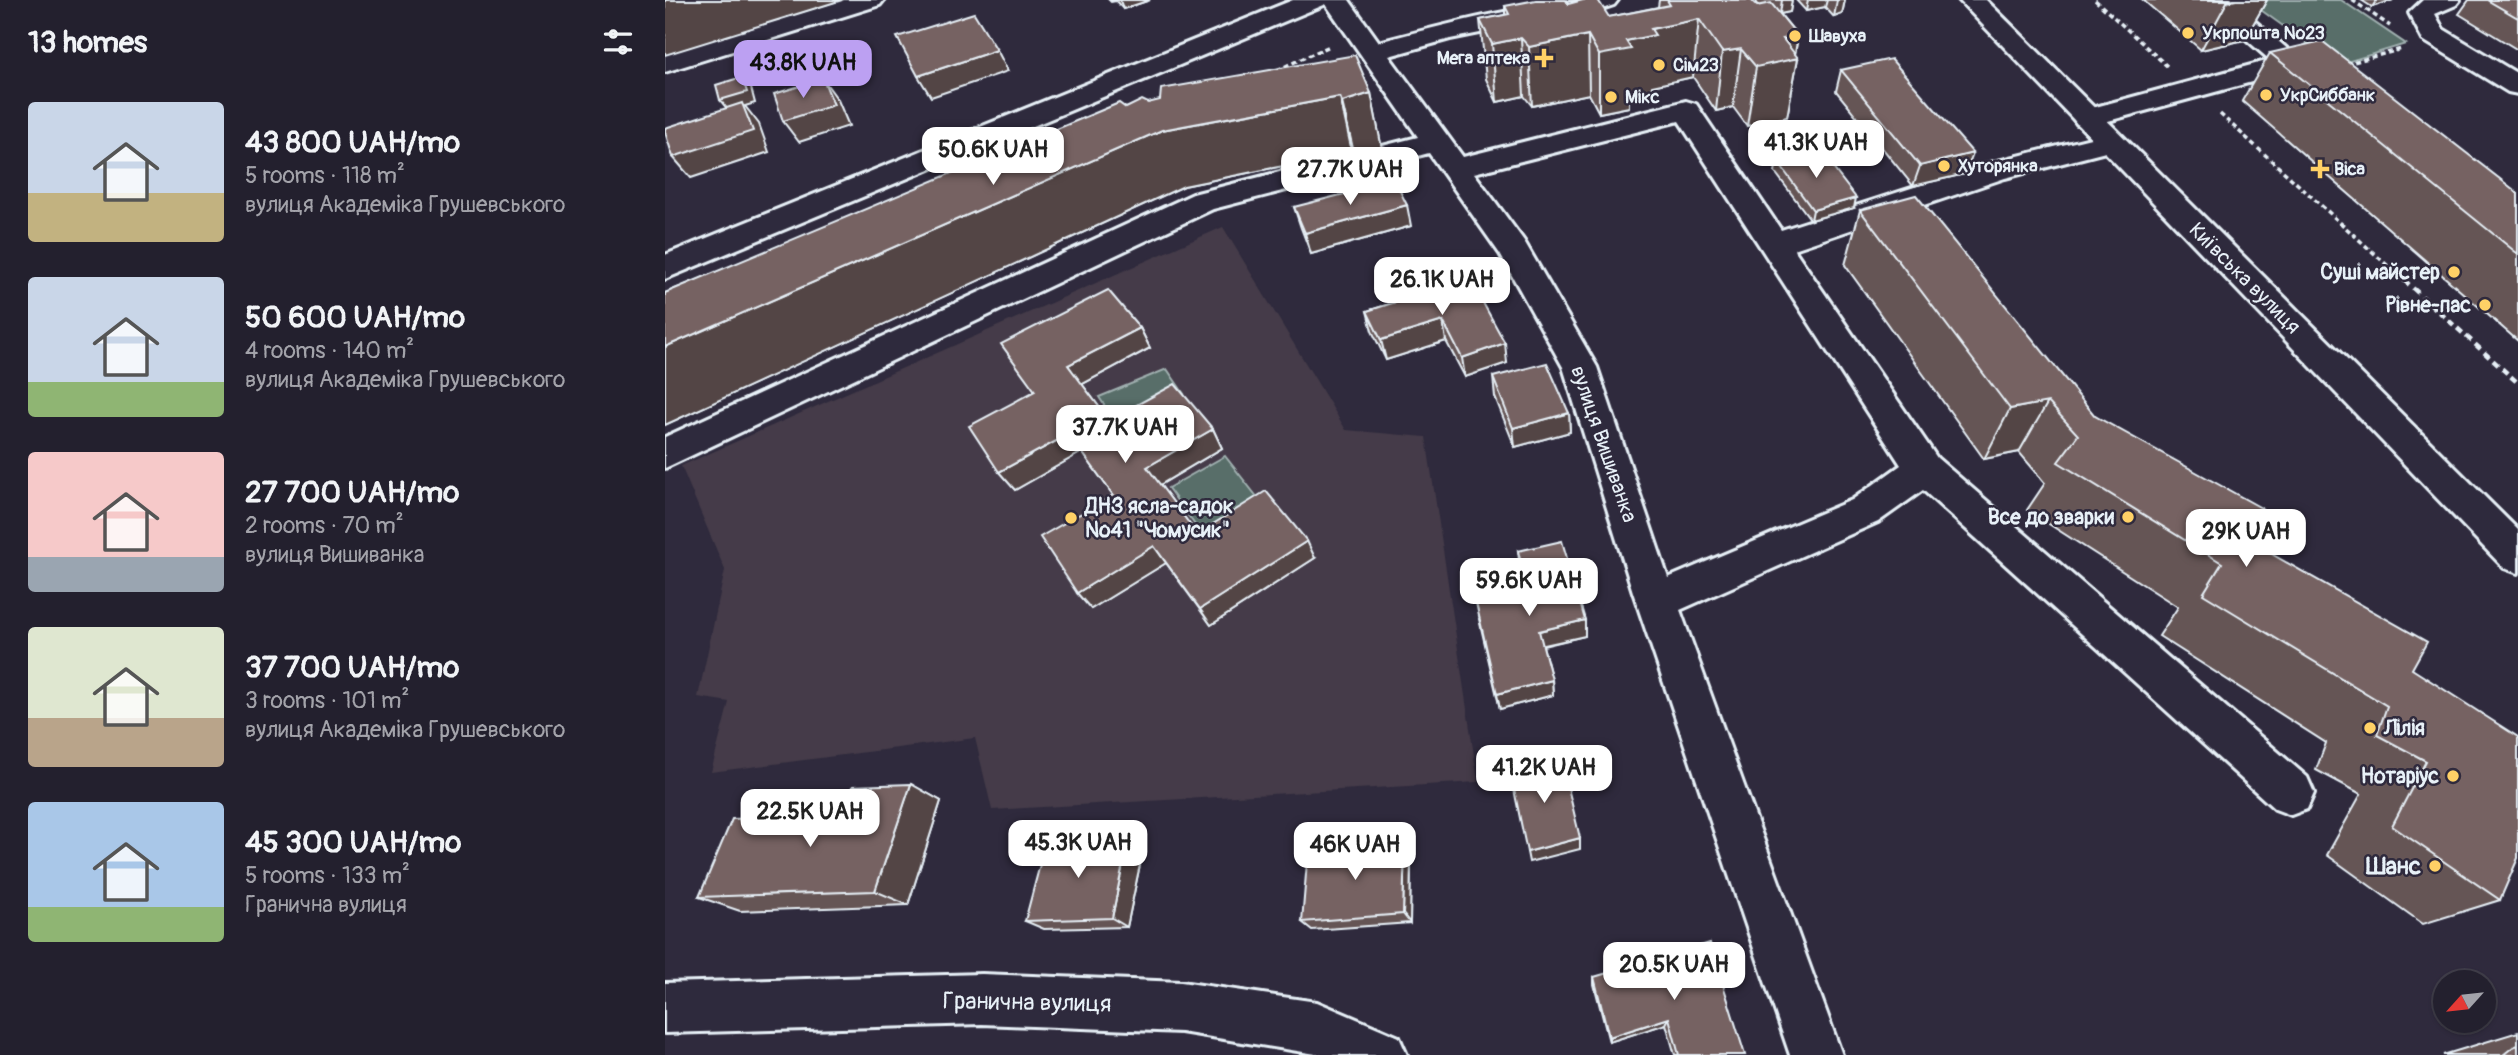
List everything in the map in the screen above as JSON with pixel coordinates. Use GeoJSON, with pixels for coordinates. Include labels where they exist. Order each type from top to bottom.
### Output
{"type":"FeatureCollection","features":[{"type":"Feature","properties":{"kind":"street"},"geometry":{"type":"LineString","coordinates":[[665,64],[871,0]]}},
{"type":"Feature","properties":{"kind":"street"},"geometry":{"type":"LineString","coordinates":[[665,268],[1315,0]]}},
{"type":"Feature","properties":{"kind":"street","name":"вулиця Вишиванка"},"geometry":{"type":"LineString","coordinates":[[1336,0],[1513,249],[1580,368],[1657,601],[1816,1055]]}},
{"type":"Feature","properties":{"kind":"street"},"geometry":{"type":"LineString","coordinates":[[1366,43],[1447,32],[1605,0]]}},
{"type":"Feature","properties":{"kind":"street","name":"Київська вулиця"},"geometry":{"type":"LineString","coordinates":[[1972,0],[2518,556]]}},
{"type":"Feature","properties":{"kind":"street"},"geometry":{"type":"LineString","coordinates":[[2214,0],[2303,74]]}},
{"type":"Feature","properties":{"kind":"street"},"geometry":{"type":"LineString","coordinates":[[2447,0],[2428,6],[2423,13],[2432,34],[2518,86]]}},
{"type":"Feature","properties":{"kind":"street"},"geometry":{"type":"LineString","coordinates":[[1774,244],[1996,171],[2192,89],[2303,74]]}},
{"type":"Feature","properties":{"kind":"street"},"geometry":{"type":"LineString","coordinates":[[665,453],[1204,201],[1381,158],[1446,154],[1686,110],[1924,469],[2291,793]]}},
{"type":"Feature","properties":{"kind":"street"},"geometry":{"type":"LineString","coordinates":[[1657,601],[1865,511],[1924,469]]}},
{"type":"Feature","properties":{"kind":"street","name":"Гранична вулиця"},"geometry":{"type":"LineString","coordinates":[[665,1008],[982,999],[1181,1006],[1381,1055]]}},
{"type":"Feature","properties":{"kind":"path"},"geometry":{"type":"LineString","coordinates":[[2095,0],[2518,383]]}},
{"type":"Feature","properties":{"kind":"path"},"geometry":{"type":"LineString","coordinates":[[2352,0],[2396,30]]}},
{"type":"Feature","properties":{"kind":"path"},"geometry":{"type":"LineString","coordinates":[[1268,74],[1366,43]]}},
{"type":"Feature","properties":{"kind":"path"},"geometry":{"type":"LineString","coordinates":[[2303,74],[2406,48]]}},
{"type":"Feature","properties":{"kind":"shaded area","name":"ДНЗ ясла-садок №41 \"Чомусик\""},"geometry":{"type":"Polygon","coordinates":[[[1223,227],[1346,430],[1426,437],[1478,782],[992,810],[975,738],[711,772],[729,702],[698,697],[725,570],[681,466],[1223,227]]]}},
{"type":"Feature","properties":{"kind":"green space"},"geometry":{"type":"Polygon","coordinates":[[[2247,0],[2341,0],[2406,44],[2337,65],[2247,0]]]}},
{"type":"Feature","properties":{"kind":"green space"},"geometry":{"type":"Polygon","coordinates":[[[1167,369],[1184,394],[1120,430],[1099,397],[1167,369]]]}},
{"type":"Feature","properties":{"kind":"green space"},"geometry":{"type":"Polygon","coordinates":[[[1225,456],[1261,502],[1203,536],[1168,488],[1225,456]]]}},
{"type":"Feature","properties":{"kind":"building"},"geometry":{"type":"Polygon","coordinates":[[[1536,0],[1566,0],[1568,4],[1598,0],[1609,17],[1670,5],[1667,0],[1751,0],[1757,6],[1771,3],[1798,36],[1783,39],[1798,58],[1756,67],[1741,49],[1722,52],[1699,19],[1651,29],[1655,35],[1626,41],[1631,49],[1599,55],[1588,35],[1529,47],[1521,38],[1492,44],[1480,20],[1509,14],[1505,6],[1536,0]]]}},
{"type":"Feature","properties":{"kind":"building"},"geometry":{"type":"Polygon","coordinates":[[[2487,0],[2518,0],[2518,18],[2487,0]]]}},
{"type":"Feature","properties":{"kind":"building"},"geometry":{"type":"Polygon","coordinates":[[[974,13],[997,50],[918,76],[897,37],[974,13]]]}},
{"type":"Feature","properties":{"kind":"building"},"geometry":{"type":"Polygon","coordinates":[[[2322,41],[2518,193],[2518,254],[2270,53],[2322,41]]]}},
{"type":"Feature","properties":{"kind":"building"},"geometry":{"type":"Polygon","coordinates":[[[1355,55],[1371,93],[1342,102],[1340,97],[1162,130],[665,347],[665,293],[1119,103],[1126,108],[1142,100],[1148,103],[1160,100],[1161,89],[1355,55]]]}},
{"type":"Feature","properties":{"kind":"building"},"geometry":{"type":"Polygon","coordinates":[[[1891,59],[1973,153],[1920,166],[1841,70],[1891,59]]]}},
{"type":"Feature","properties":{"kind":"building"},"geometry":{"type":"Polygon","coordinates":[[[742,77],[747,92],[720,100],[716,85],[742,77]]]}},
{"type":"Feature","properties":{"kind":"building"},"geometry":{"type":"Polygon","coordinates":[[[823,79],[834,105],[783,121],[774,94],[823,79]]]}},
{"type":"Feature","properties":{"kind":"building"},"geometry":{"type":"Polygon","coordinates":[[[742,103],[753,131],[673,157],[665,128],[742,103]]]}},
{"type":"Feature","properties":{"kind":"building"},"geometry":{"type":"Polygon","coordinates":[[[1820,151],[1856,198],[1813,210],[1777,161],[1820,151]]]}},
{"type":"Feature","properties":{"kind":"building"},"geometry":{"type":"Polygon","coordinates":[[[1395,181],[1407,205],[1305,233],[1294,207],[1395,181]]]}},
{"type":"Feature","properties":{"kind":"building"},"geometry":{"type":"Polygon","coordinates":[[[1916,195],[2095,416],[2263,509],[2245,539],[2427,642],[2412,669],[2518,737],[2518,858],[2500,900],[2392,826],[2426,761],[2377,735],[2387,706],[2203,594],[2222,563],[2058,462],[2078,435],[2048,402],[2010,409],[1860,210],[1916,195]]]}},
{"type":"Feature","properties":{"kind":"building"},"geometry":{"type":"Polygon","coordinates":[[[1470,279],[1505,343],[1462,358],[1443,321],[1381,340],[1367,311],[1470,279]]]}},
{"type":"Feature","properties":{"kind":"building"},"geometry":{"type":"Polygon","coordinates":[[[1108,290],[1140,328],[1068,365],[1109,420],[1175,384],[1213,429],[1147,467],[1197,534],[1266,491],[1307,541],[1200,609],[1154,546],[1077,593],[1040,537],[1113,495],[1069,434],[999,472],[969,426],[1035,391],[1001,344],[1108,290]]]}},
{"type":"Feature","properties":{"kind":"building"},"geometry":{"type":"Polygon","coordinates":[[[1547,363],[1569,413],[1513,428],[1493,377],[1547,363]]]}},
{"type":"Feature","properties":{"kind":"building"},"geometry":{"type":"Polygon","coordinates":[[[1562,541],[1585,620],[1539,631],[1552,680],[1497,694],[1476,603],[1528,591],[1518,551],[1562,541]]]}},
{"type":"Feature","properties":{"kind":"building"},"geometry":{"type":"Polygon","coordinates":[[[1561,758],[1580,838],[1527,852],[1510,770],[1561,758]]]}},
{"type":"Feature","properties":{"kind":"building"},"geometry":{"type":"Polygon","coordinates":[[[911,784],[875,891],[699,897],[732,819],[843,815],[853,786],[911,784]]]}},
{"type":"Feature","properties":{"kind":"building"},"geometry":{"type":"Polygon","coordinates":[[[1128,839],[1112,918],[1025,921],[1046,842],[1128,839]]]}},
{"type":"Feature","properties":{"kind":"building"},"geometry":{"type":"Polygon","coordinates":[[[1405,842],[1403,914],[1302,922],[1308,850],[1405,842]]]}},
{"type":"Feature","properties":{"kind":"building"},"geometry":{"type":"Polygon","coordinates":[[[1710,943],[1745,1055],[1679,1055],[1669,1018],[1609,1037],[1594,977],[1710,943]]]}},
{"type":"Feature","properties":{"kind":"building"},"geometry":{"type":"Polygon","coordinates":[[[2518,1045],[2518,1055],[2503,1055],[2513,1047],[2518,1045]]]}},
{"type":"Feature","properties":{"kind":"place","name":"Укрпошта №23"},"geometry":{"type":"Point","coordinates":[2188,33]}},
{"type":"Feature","properties":{"kind":"place","name":"Шавуха"},"geometry":{"type":"Point","coordinates":[1795,36]}},
{"type":"Feature","properties":{"kind":"place","name":"Мега аптека"},"geometry":{"type":"Point","coordinates":[1544,58]}},
{"type":"Feature","properties":{"kind":"place","name":"Сім23"},"geometry":{"type":"Point","coordinates":[1659,65]}},
{"type":"Feature","properties":{"kind":"place","name":"УкрСиббанк"},"geometry":{"type":"Point","coordinates":[2266,95]}},
{"type":"Feature","properties":{"kind":"place","name":"Мікс"},"geometry":{"type":"Point","coordinates":[1611,97]}},
{"type":"Feature","properties":{"kind":"place","name":"Хуторянка"},"geometry":{"type":"Point","coordinates":[1944,166]}},
{"type":"Feature","properties":{"kind":"place","name":"Віса"},"geometry":{"type":"Point","coordinates":[2320,169]}},
{"type":"Feature","properties":{"kind":"place","name":"Суші майстер"},"geometry":{"type":"Point","coordinates":[2454,272]}},
{"type":"Feature","properties":{"kind":"place","name":"Рівне-пас"},"geometry":{"type":"Point","coordinates":[2485,305]}},
{"type":"Feature","properties":{"kind":"place","name":"Все до зварки"},"geometry":{"type":"Point","coordinates":[2128,517]}},
{"type":"Feature","properties":{"kind":"place","name":"ДНЗ ясла-садок №41 \"Чомусик\""},"geometry":{"type":"Point","coordinates":[1071,518]}},
{"type":"Feature","properties":{"kind":"place","name":"Лілія"},"geometry":{"type":"Point","coordinates":[2370,728]}},
{"type":"Feature","properties":{"kind":"place","name":"Нотаріус"},"geometry":{"type":"Point","coordinates":[2453,776]}},
{"type":"Feature","properties":{"kind":"place","name":"Шанс"},"geometry":{"type":"Point","coordinates":[2435,866]}}]}
